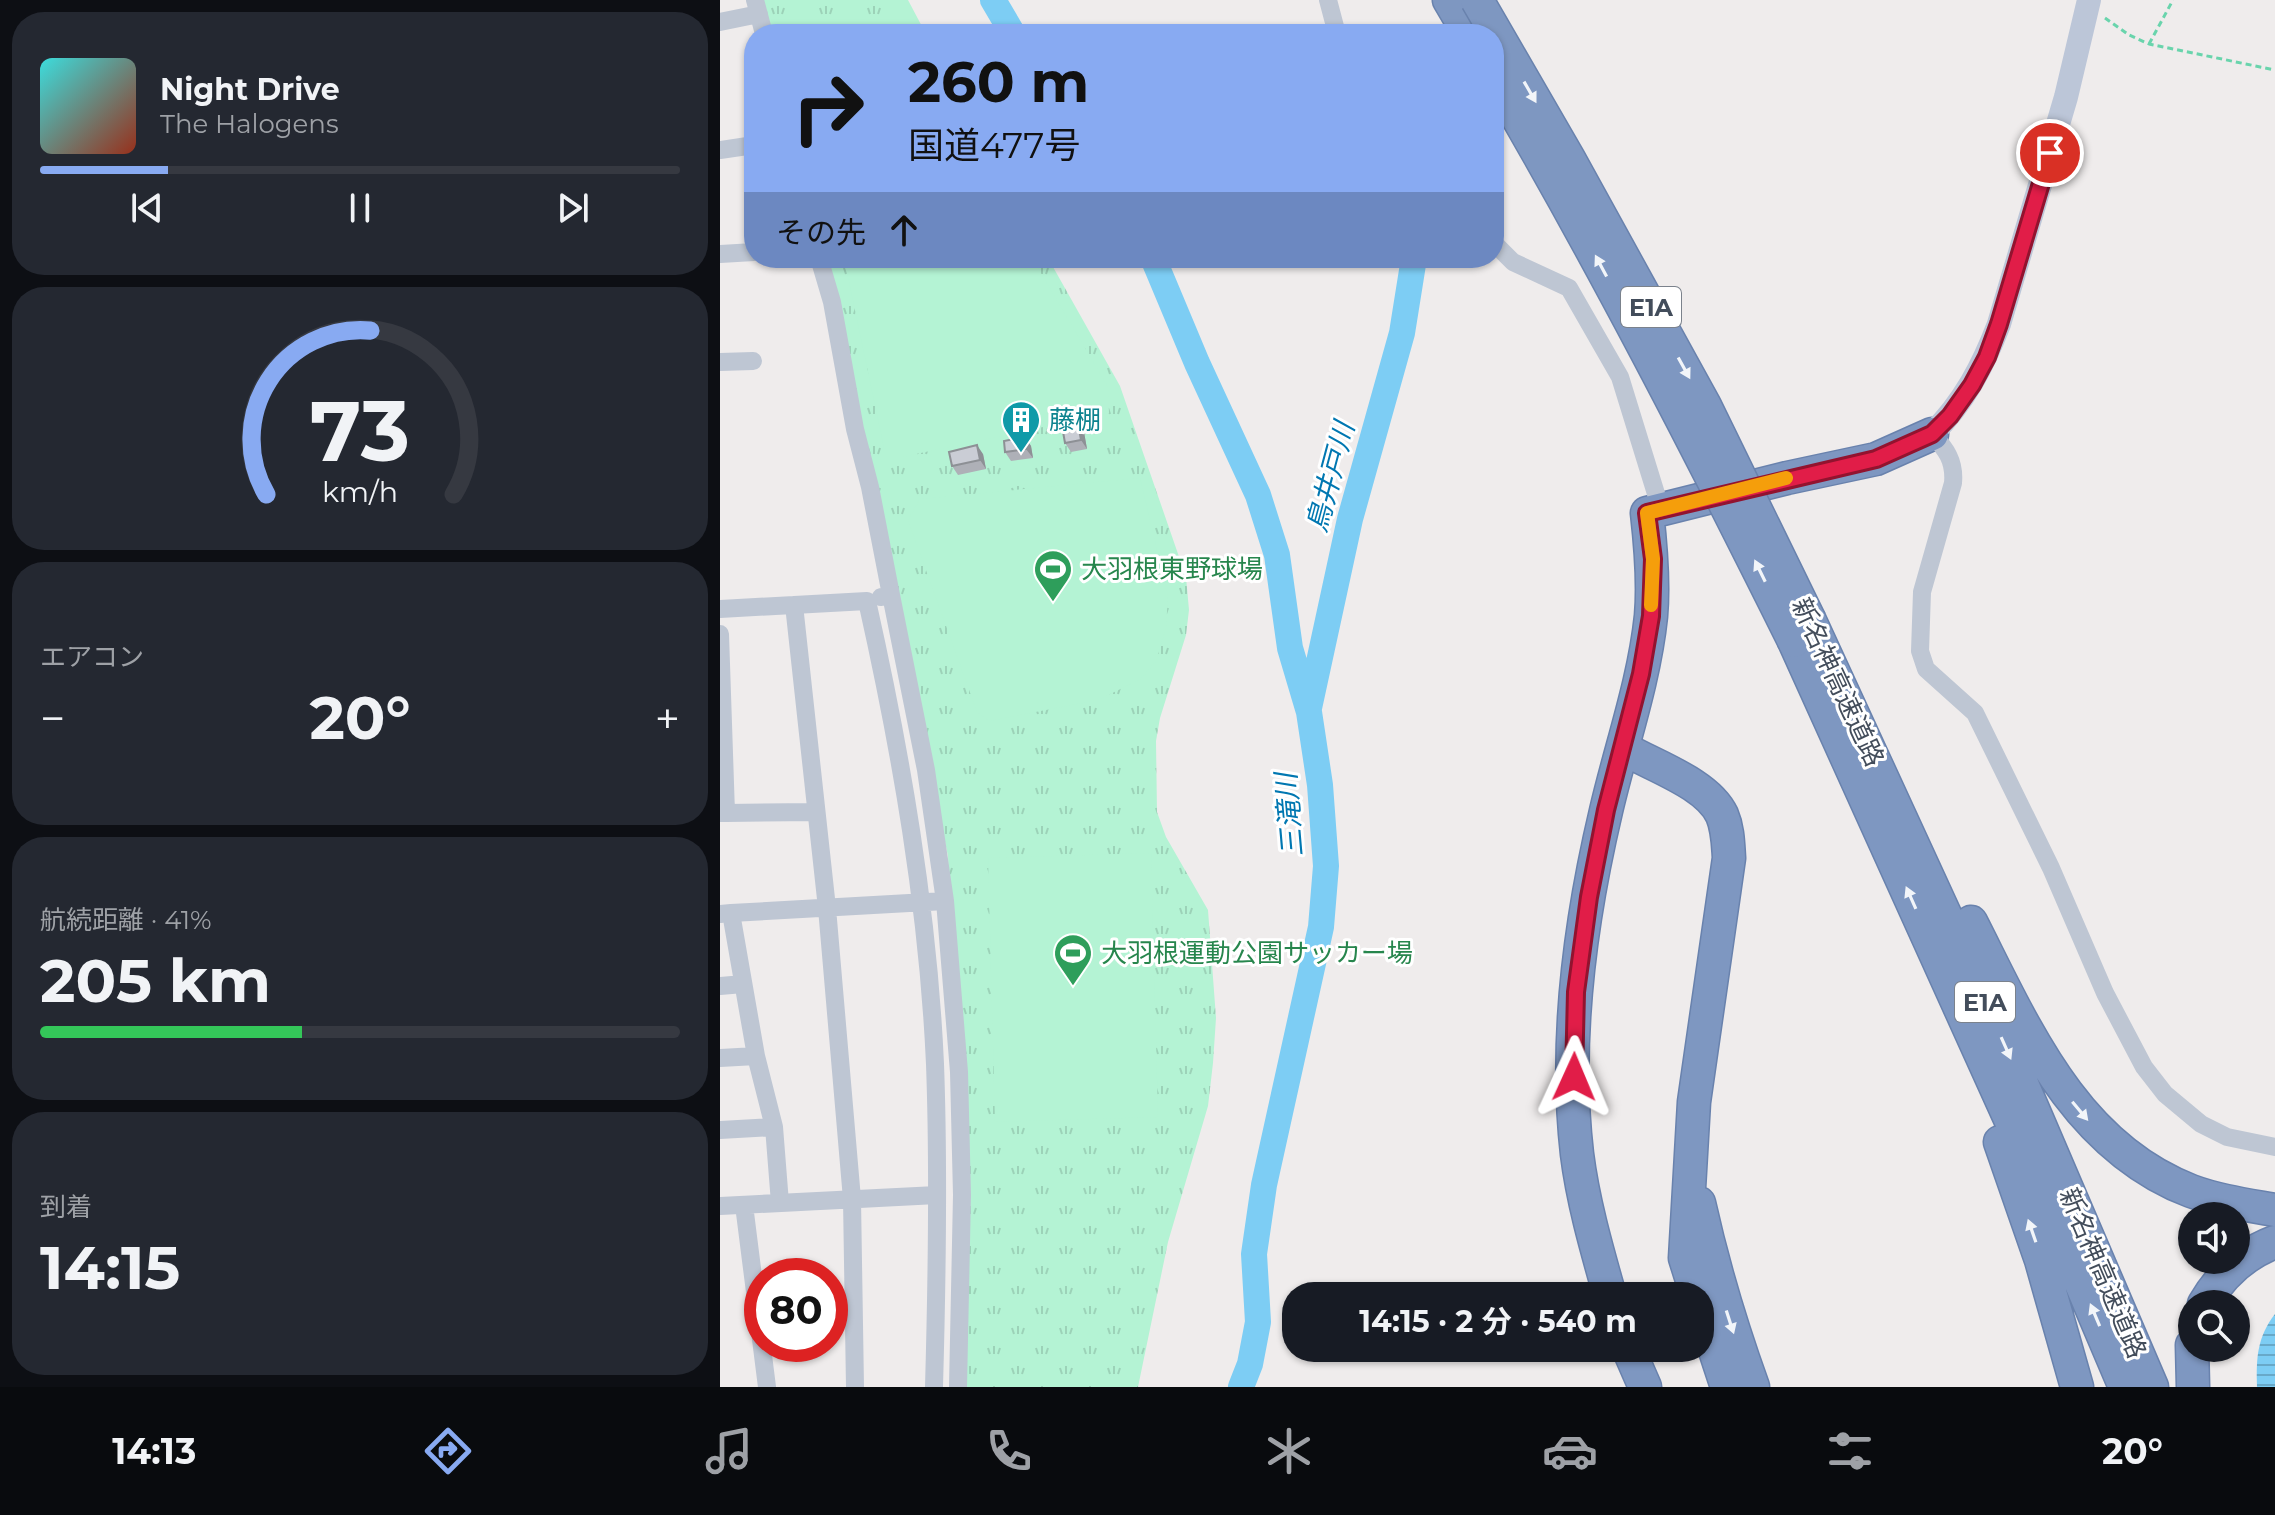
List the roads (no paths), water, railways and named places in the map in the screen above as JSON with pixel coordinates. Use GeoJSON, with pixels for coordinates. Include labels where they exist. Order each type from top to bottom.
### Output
{"type":"FeatureCollection","features":[{"type":"Feature","properties":{"kind":"highway"},"geometry":{"type":"LineString","coordinates":[[1449,0],[1463,24]]}},
{"type":"Feature","properties":{"kind":"highway","name":"新名神高速道路"},"geometry":{"type":"LineString","coordinates":[[1477,0],[1491,24]]}},
{"type":"Feature","properties":{"kind":"highway","name":"新名神高速道路"},"geometry":{"type":"LineString","coordinates":[[1504,47],[1705,406],[1932,943],[2125,1387]]}},
{"type":"Feature","properties":{"kind":"highway","name":"新名神高速道路"},"geometry":{"type":"LineString","coordinates":[[1504,94],[1802,631],[1825,652],[2011,1058],[2152,1387]]}},
{"type":"Feature","properties":{"kind":"highway"},"geometry":{"type":"LineString","coordinates":[[1606,1282],[1586,1206],[1577,1156],[1573,1105],[1576,992],[1589,897],[1606,810],[1641,674],[1651,616],[1653,559],[1647,513],[1876,459],[1932,434]]}},
{"type":"Feature","properties":{"kind":"highway"},"geometry":{"type":"LineString","coordinates":[[1825,652],[1918,819],[2031,1040],[2072,1101],[2109,1141],[2172,1183],[2212,1198],[2275,1210]]}},
{"type":"Feature","properties":{"kind":"highway"},"geometry":{"type":"LineString","coordinates":[[1623,748],[1692,784],[1721,813],[1728,833],[1729,858],[1694,1102],[1685,1258],[1693,1282]]}},
{"type":"Feature","properties":{"kind":"highway"},"geometry":{"type":"LineString","coordinates":[[1932,943],[2041,1260],[2077,1387]]}},
{"type":"Feature","properties":{"kind":"highway"},"geometry":{"type":"LineString","coordinates":[[1691,1165],[1710,1256],[1753,1387]]}},
{"type":"Feature","properties":{"kind":"highway"},"geometry":{"type":"LineString","coordinates":[[2213,1290],[2240,1261],[2275,1242]]}},
{"type":"Feature","properties":{"kind":"highway"},"geometry":{"type":"LineString","coordinates":[[1714,1348],[1727,1387]]}},
{"type":"Feature","properties":{"kind":"highway"},"geometry":{"type":"LineString","coordinates":[[1634,1362],[1645,1387]]}},
{"type":"Feature","properties":{"kind":"highway"},"geometry":{"type":"LineString","coordinates":[[2192,1362],[2193,1387]]}},
{"type":"Feature","properties":{"kind":"street"},"geometry":{"type":"LineString","coordinates":[[1328,0],[1334,24]]}},
{"type":"Feature","properties":{"kind":"street"},"geometry":{"type":"LineString","coordinates":[[2088,5],[2066,97],[1995,335],[1972,385],[1950,416],[1932,434],[1945,448],[1954,472],[1922,592],[1920,651],[1926,669],[1975,713],[2051,868],[2105,993],[2144,1067],[2165,1094],[2201,1124],[2227,1137],[2275,1147]]}},
{"type":"Feature","properties":{"kind":"street"},"geometry":{"type":"LineString","coordinates":[[720,22],[757,7]]}},
{"type":"Feature","properties":{"kind":"street"},"geometry":{"type":"LineString","coordinates":[[720,150],[744,146]]}},
{"type":"Feature","properties":{"kind":"street"},"geometry":{"type":"LineString","coordinates":[[720,254],[744,253]]}},
{"type":"Feature","properties":{"kind":"street"},"geometry":{"type":"LineString","coordinates":[[1504,253],[1513,262],[1569,288],[1620,377],[1661,510]]}},
{"type":"Feature","properties":{"kind":"street"},"geometry":{"type":"LineString","coordinates":[[822,268],[832,302],[852,415],[870,487],[926,770],[945,901],[959,1087],[962,1210],[958,1387]]}},
{"type":"Feature","properties":{"kind":"street"},"geometry":{"type":"LineString","coordinates":[[720,362],[753,361]]}},
{"type":"Feature","properties":{"kind":"street"},"geometry":{"type":"LineString","coordinates":[[720,609],[867,601],[891,595]]}},
{"type":"Feature","properties":{"kind":"street"},"geometry":{"type":"LineString","coordinates":[[867,601],[901,763],[921,902],[934,1064],[937,1195],[934,1387]]}},
{"type":"Feature","properties":{"kind":"street"},"geometry":{"type":"LineString","coordinates":[[794,605],[827,908],[852,1199],[855,1387]]}},
{"type":"Feature","properties":{"kind":"street"},"geometry":{"type":"LineString","coordinates":[[720,634],[723,813],[816,812]]}},
{"type":"Feature","properties":{"kind":"street"},"geometry":{"type":"LineString","coordinates":[[780,1203],[774,1127],[726,914],[945,901]]}},
{"type":"Feature","properties":{"kind":"street"},"geometry":{"type":"LineString","coordinates":[[720,986],[743,984]]}},
{"type":"Feature","properties":{"kind":"street"},"geometry":{"type":"LineString","coordinates":[[720,1058],[756,1056]]}},
{"type":"Feature","properties":{"kind":"street"},"geometry":{"type":"LineString","coordinates":[[720,1130],[774,1127]]}},
{"type":"Feature","properties":{"kind":"street"},"geometry":{"type":"LineString","coordinates":[[720,1206],[937,1195]]}},
{"type":"Feature","properties":{"kind":"street"},"geometry":{"type":"LineString","coordinates":[[744,1205],[767,1387]]}},
{"type":"Feature","properties":{"kind":"water"},"geometry":{"type":"Polygon","coordinates":[[[2275,1314],[2275,1387],[2257,1387],[2259,1349],[2264,1331],[2275,1314]]]}},
{"type":"Feature","properties":{"kind":"waterway","name":"三滝川"},"geometry":{"type":"LineString","coordinates":[[993,0],[1007,24]]}},
{"type":"Feature","properties":{"kind":"waterway","name":"三滝川"},"geometry":{"type":"LineString","coordinates":[[1157,268],[1258,495],[1277,555],[1290,648],[1309,712],[1320,785],[1326,866],[1321,927],[1264,1185],[1254,1254],[1258,1322],[1250,1364],[1241,1387]]}},
{"type":"Feature","properties":{"kind":"waterway","name":"鳥井戸川"},"geometry":{"type":"LineString","coordinates":[[1309,708],[1350,519],[1402,333],[1412,268]]}},
{"type":"Feature","properties":{"kind":"place","name":"藤棚"},"geometry":{"type":"Point","coordinates":[1021,454]}},
{"type":"Feature","properties":{"kind":"place","name":"大羽根東野球場"},"geometry":{"type":"Point","coordinates":[1053,603]}},
{"type":"Feature","properties":{"kind":"place","name":"大羽根運動公園サッカー場"},"geometry":{"type":"Point","coordinates":[1073,987]}}]}
